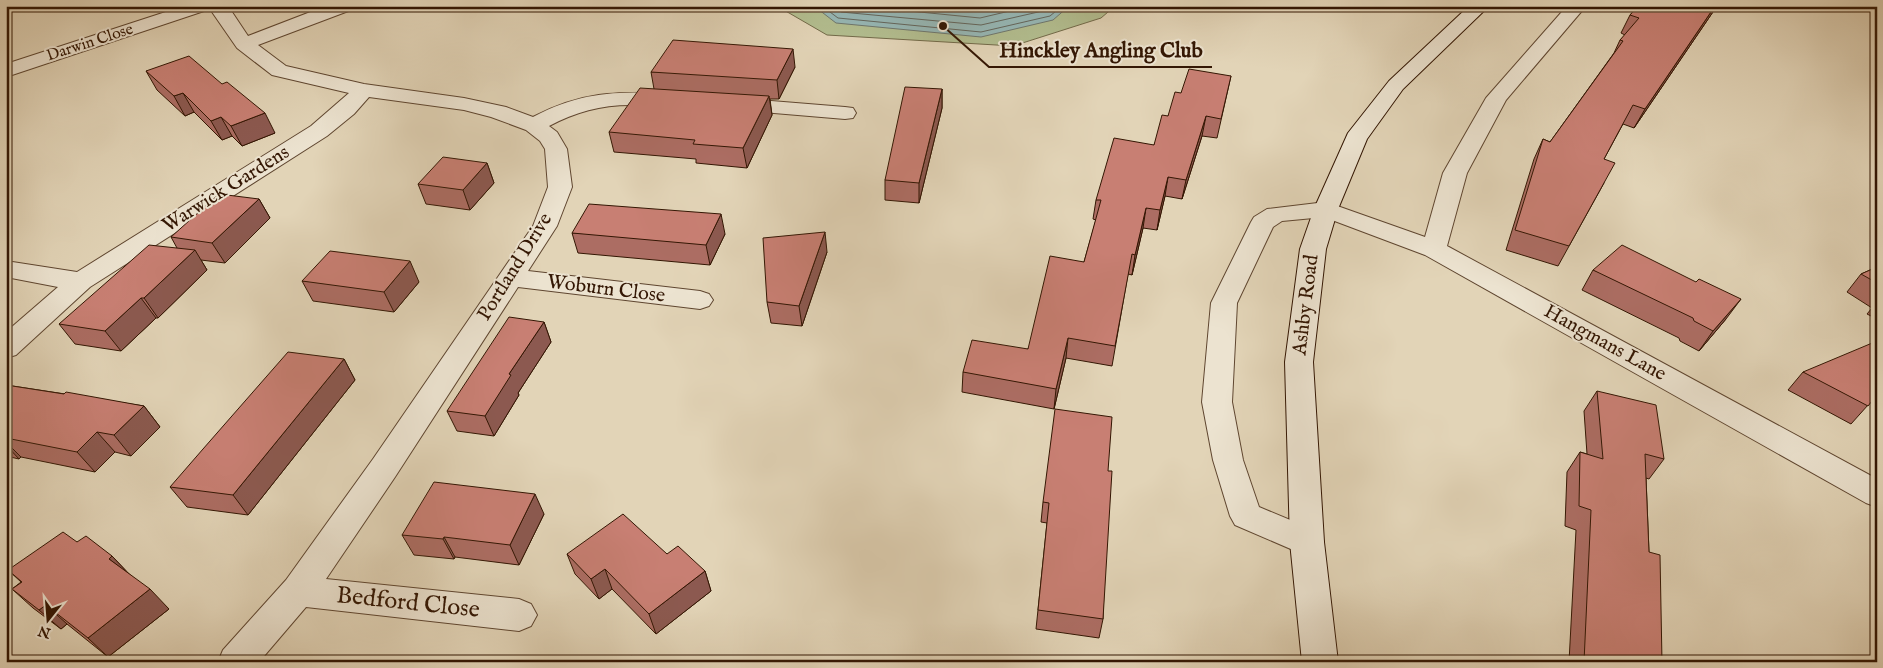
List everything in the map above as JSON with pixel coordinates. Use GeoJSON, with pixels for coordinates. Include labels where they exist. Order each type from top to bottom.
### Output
{"type":"FeatureCollection","features":[{"type":"Feature","properties":{"kind":"street","name":"Darwin Close"},"geometry":{"type":"LineString","coordinates":[[6,71],[203,6]]}},
{"type":"Feature","properties":{"kind":"street","name":"Portland Drive"},"geometry":{"type":"LineString","coordinates":[[218,6],[244,44],[279,71],[364,90],[464,104],[498,112],[534,125],[549,136],[556,149],[560,187],[545,226],[384,468],[298,591],[236,662]]}},
{"type":"Feature","properties":{"kind":"street"},"geometry":{"type":"LineString","coordinates":[[244,44],[344,6]]}},
{"type":"Feature","properties":{"kind":"street","name":"Ashby Road"},"geometry":{"type":"LineString","coordinates":[[1320,662],[1307,542],[1299,362],[1313,249],[1326,209],[1356,138],[1396,85],[1480,6]]}},
{"type":"Feature","properties":{"kind":"street"},"geometry":{"type":"LineString","coordinates":[[1434,249],[1455,173],[1488,114],[1498,98],[1577,6]]}},
{"type":"Feature","properties":{"kind":"street","name":"Warwick Gardens"},"geometry":{"type":"LineString","coordinates":[[6,348],[80,281],[319,131],[346,109],[364,90]]}},
{"type":"Feature","properties":{"kind":"street"},"geometry":{"type":"LineString","coordinates":[[534,125],[556,113],[584,103],[616,98],[701,101],[846,113]]}},
{"type":"Feature","properties":{"kind":"street"},"geometry":{"type":"LineString","coordinates":[[1307,542],[1246,516],[1228,460],[1217,402],[1224,303],[1263,222],[1276,214],[1326,209]]}},
{"type":"Feature","properties":{"kind":"street","name":"Hangmans Lane"},"geometry":{"type":"LineString","coordinates":[[1326,209],[1434,249],[1877,494]]}},
{"type":"Feature","properties":{"kind":"street"},"geometry":{"type":"LineString","coordinates":[[6,269],[80,281]]}},
{"type":"Feature","properties":{"kind":"street","name":"Woburn Close"},"geometry":{"type":"LineString","coordinates":[[511,278],[700,300]]}},
{"type":"Feature","properties":{"kind":"street","name":"Bedford Close"},"geometry":{"type":"LineString","coordinates":[[298,591],[519,616]]}},
{"type":"Feature","properties":{"kind":"green space"},"geometry":{"type":"Polygon","coordinates":[[[777,6],[1115,6],[1101,18],[1013,46],[827,35],[777,6]]]}},
{"type":"Feature","properties":{"kind":"water"},"geometry":{"type":"Polygon","coordinates":[[[814,6],[1069,6],[1053,20],[981,37],[836,23],[814,6]]]}},
{"type":"Feature","properties":{"kind":"building"},"geometry":{"type":"Polygon","coordinates":[[[1638,6],[1715,6],[1645,109],[1633,105],[1604,159],[1615,163],[1569,246],[1515,230],[1543,139],[1550,142],[1623,41],[1620,40],[1639,18],[1630,15],[1638,6]]]}},
{"type":"Feature","properties":{"kind":"building"},"geometry":{"type":"Polygon","coordinates":[[[673,40],[793,49],[777,80],[651,72],[673,40]]]}},
{"type":"Feature","properties":{"kind":"building"},"geometry":{"type":"Polygon","coordinates":[[[189,56],[222,84],[227,82],[265,113],[231,126],[221,117],[211,121],[183,93],[174,96],[146,71],[189,56]]]}},
{"type":"Feature","properties":{"kind":"building"},"geometry":{"type":"Polygon","coordinates":[[[1189,69],[1231,76],[1221,119],[1206,116],[1186,180],[1168,177],[1160,210],[1146,208],[1135,255],[1132,254],[1115,346],[1068,338],[1056,389],[963,372],[972,340],[1028,349],[1050,256],[1084,262],[1101,200],[1096,200],[1114,138],[1154,145],[1162,115],[1168,116],[1175,92],[1181,93],[1189,69]]]}},
{"type":"Feature","properties":{"kind":"building"},"geometry":{"type":"Polygon","coordinates":[[[905,87],[942,89],[919,183],[885,180],[905,87]]]}},
{"type":"Feature","properties":{"kind":"building"},"geometry":{"type":"Polygon","coordinates":[[[640,88],[769,96],[743,148],[693,144],[695,140],[609,132],[640,88]]]}},
{"type":"Feature","properties":{"kind":"building"},"geometry":{"type":"Polygon","coordinates":[[[443,157],[487,163],[463,190],[418,184],[443,157]]]}},
{"type":"Feature","properties":{"kind":"building"},"geometry":{"type":"Polygon","coordinates":[[[219,194],[259,199],[212,243],[171,237],[219,194]]]}},
{"type":"Feature","properties":{"kind":"building"},"geometry":{"type":"Polygon","coordinates":[[[589,204],[721,214],[706,245],[572,233],[589,204]]]}},
{"type":"Feature","properties":{"kind":"building"},"geometry":{"type":"Polygon","coordinates":[[[825,232],[799,306],[767,302],[763,238],[825,232]]]}},
{"type":"Feature","properties":{"kind":"building"},"geometry":{"type":"Polygon","coordinates":[[[149,245],[195,250],[144,298],[141,298],[105,331],[59,324],[149,245]]]}},
{"type":"Feature","properties":{"kind":"building"},"geometry":{"type":"Polygon","coordinates":[[[1622,245],[1696,282],[1699,279],[1741,299],[1713,331],[1694,321],[1693,318],[1593,270],[1622,245]]]}},
{"type":"Feature","properties":{"kind":"building"},"geometry":{"type":"Polygon","coordinates":[[[330,251],[410,261],[384,292],[302,281],[330,251]]]}},
{"type":"Feature","properties":{"kind":"building"},"geometry":{"type":"Polygon","coordinates":[[[1877,267],[1877,283],[1861,274],[1877,267]]]}},
{"type":"Feature","properties":{"kind":"building"},"geometry":{"type":"Polygon","coordinates":[[[509,317],[544,322],[509,374],[511,375],[485,416],[447,411],[509,317]]]}},
{"type":"Feature","properties":{"kind":"building"},"geometry":{"type":"Polygon","coordinates":[[[1877,341],[1877,395],[1868,406],[1803,372],[1877,341]]]}},
{"type":"Feature","properties":{"kind":"building"},"geometry":{"type":"Polygon","coordinates":[[[288,352],[344,359],[233,495],[170,487],[203,449],[288,352]]]}},
{"type":"Feature","properties":{"kind":"building"},"geometry":{"type":"Polygon","coordinates":[[[6,385],[64,394],[66,392],[144,406],[114,435],[97,432],[77,452],[6,438],[6,385]]]}},
{"type":"Feature","properties":{"kind":"building"},"geometry":{"type":"Polygon","coordinates":[[[1597,391],[1656,405],[1664,459],[1645,454],[1649,552],[1660,555],[1662,662],[1584,662],[1591,510],[1579,506],[1580,452],[1603,459],[1597,391]]]}},
{"type":"Feature","properties":{"kind":"building"},"geometry":{"type":"Polygon","coordinates":[[[1055,409],[1112,417],[1108,471],[1112,471],[1103,619],[1038,610],[1049,503],[1043,502],[1055,409]]]}},
{"type":"Feature","properties":{"kind":"building"},"geometry":{"type":"Polygon","coordinates":[[[434,482],[535,494],[510,545],[444,537],[443,539],[402,535],[434,482]]]}},
{"type":"Feature","properties":{"kind":"building"},"geometry":{"type":"Polygon","coordinates":[[[623,514],[667,554],[678,546],[705,571],[649,614],[605,569],[591,579],[567,554],[623,514]]]}},
{"type":"Feature","properties":{"kind":"building"},"geometry":{"type":"Polygon","coordinates":[[[63,532],[77,542],[86,536],[112,556],[109,559],[150,589],[88,638],[46,605],[39,610],[12,589],[22,582],[8,570],[63,532]]]}},
{"type":"Feature","properties":{"kind":"building"},"geometry":{"type":"Polygon","coordinates":[[[632,656],[638,662],[625,662],[632,656]]]}},
{"type":"Feature","properties":{"kind":"place","name":"Hinckley Angling Club"},"geometry":{"type":"Point","coordinates":[943,26]}}]}
